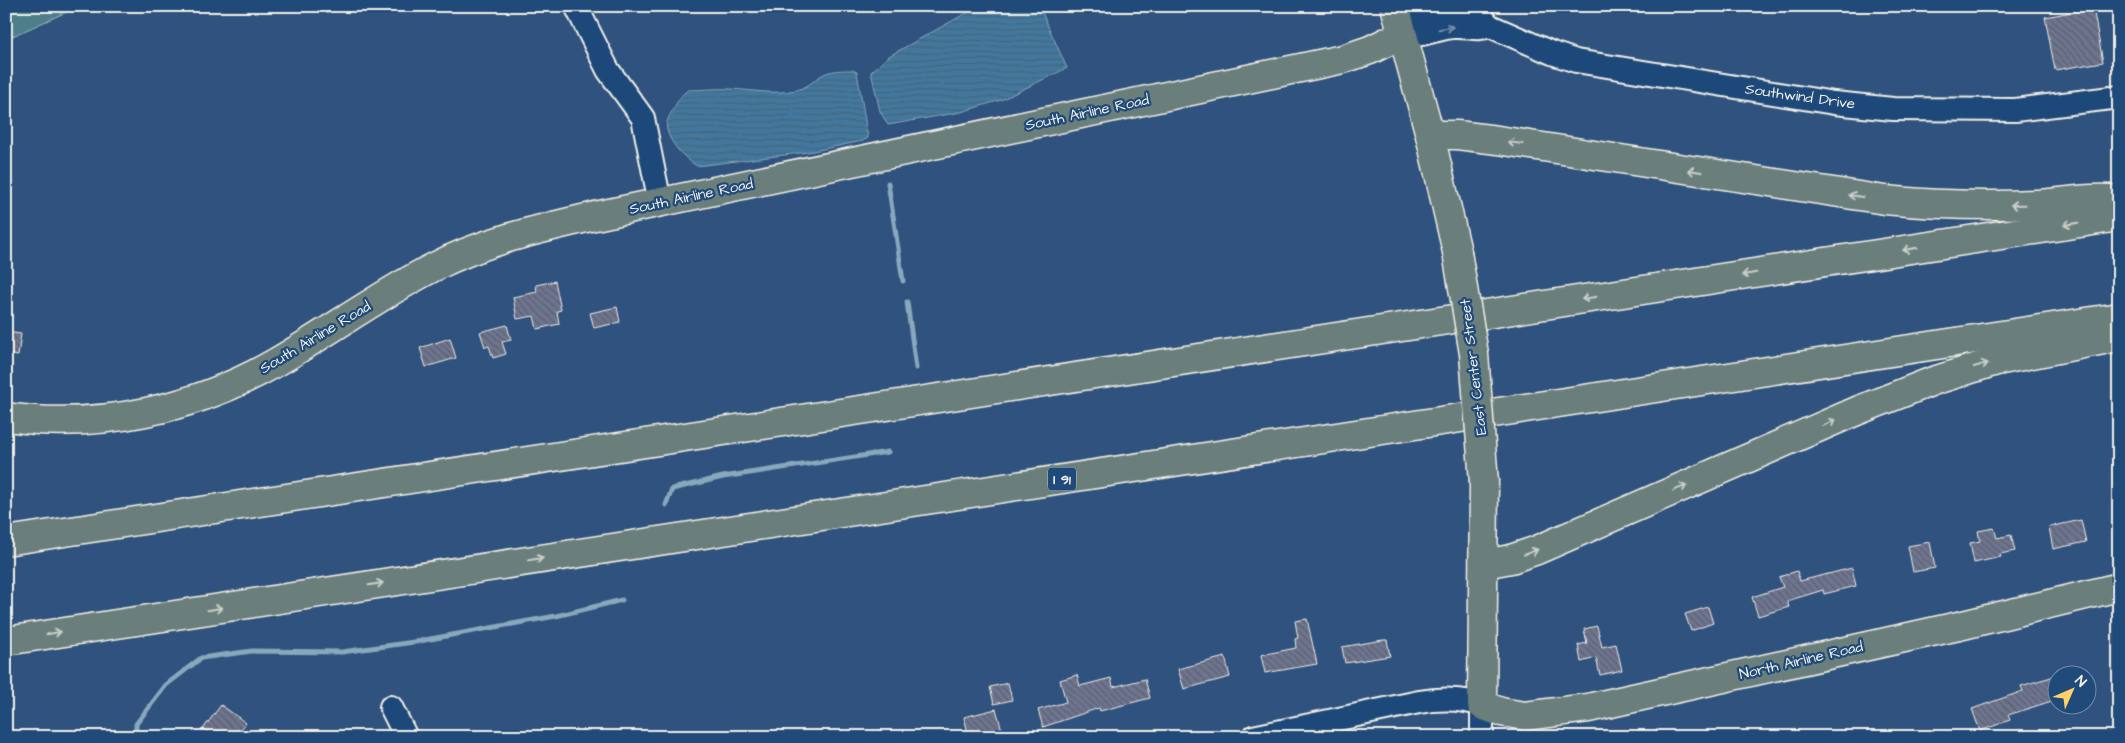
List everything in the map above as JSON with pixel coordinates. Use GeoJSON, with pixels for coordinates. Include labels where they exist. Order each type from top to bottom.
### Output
{"type":"FeatureCollection","features":[{"type":"Feature","properties":{"kind":"main road","name":"East Center Street"},"geometry":{"type":"LineString","coordinates":[[1395,6],[1430,135],[1457,252],[1475,364],[1484,482],[1482,705]]}},
{"type":"Feature","properties":{"kind":"main road","name":"South Airline Road"},"geometry":{"type":"LineString","coordinates":[[6,417],[60,421],[104,419],[147,412],[192,400],[257,373],[401,285],[462,254],[518,235],[660,203],[1343,59],[1370,50],[1403,34]]}},
{"type":"Feature","properties":{"kind":"main road"},"geometry":{"type":"LineString","coordinates":[[1430,135],[1457,135],[1507,142],[1885,200],[2006,205],[2051,204],[2089,199],[2119,200]]}},
{"type":"Feature","properties":{"kind":"main road"},"geometry":{"type":"LineString","coordinates":[[6,541],[2119,217]]}},
{"type":"Feature","properties":{"kind":"main road","name":"I 91"},"geometry":{"type":"LineString","coordinates":[[6,641],[2119,317]]}},
{"type":"Feature","properties":{"kind":"main road"},"geometry":{"type":"LineString","coordinates":[[1484,564],[1511,559],[1537,550],[1859,410],[1933,381],[1997,361],[2119,337]]}},
{"type":"Feature","properties":{"kind":"main road","name":"North Airline Road"},"geometry":{"type":"LineString","coordinates":[[1482,705],[1508,714],[1525,716],[1588,708],[1964,625],[2119,587]]}},
{"type":"Feature","properties":{"kind":"street"},"geometry":{"type":"LineString","coordinates":[[576,6],[608,70],[643,118],[660,203]]}},
{"type":"Feature","properties":{"kind":"street","name":"Southwind Drive"},"geometry":{"type":"LineString","coordinates":[[1403,34],[1410,22],[1419,16],[1454,8],[1472,10],[1478,13],[1490,26],[1552,53],[1576,61],[1834,103],[1893,109],[2015,110],[2119,97]]}},
{"type":"Feature","properties":{"kind":"street"},"geometry":{"type":"LineString","coordinates":[[1253,737],[1435,699],[1464,700],[1482,705]]}},
{"type":"Feature","properties":{"kind":"street","name":"East Center Street"},"geometry":{"type":"LineString","coordinates":[[1482,705],[1482,737]]}},
{"type":"Feature","properties":{"kind":"street"},"geometry":{"type":"LineString","coordinates":[[391,707],[406,737]]}},
{"type":"Feature","properties":{"kind":"green space"},"geometry":{"type":"Polygon","coordinates":[[[6,6],[80,6],[6,39],[6,6]]]}},
{"type":"Feature","properties":{"kind":"water"},"geometry":{"type":"Polygon","coordinates":[[[979,6],[1039,6],[1067,68],[1001,100],[961,112],[888,125],[880,111],[871,72],[889,56],[979,6]]]}},
{"type":"Feature","properties":{"kind":"water"},"geometry":{"type":"Polygon","coordinates":[[[852,70],[857,72],[868,138],[863,141],[808,152],[697,166],[679,151],[669,136],[667,124],[670,116],[680,98],[688,90],[788,91],[803,88],[829,72],[852,70]]]}},
{"type":"Feature","properties":{"kind":"building"},"geometry":{"type":"Polygon","coordinates":[[[2093,8],[2103,62],[2055,70],[2045,17],[2093,8]]]}},
{"type":"Feature","properties":{"kind":"building"},"geometry":{"type":"Polygon","coordinates":[[[555,281],[561,310],[557,311],[559,324],[537,329],[534,316],[517,319],[513,297],[537,292],[536,285],[555,281]]]}},
{"type":"Feature","properties":{"kind":"building"},"geometry":{"type":"Polygon","coordinates":[[[617,307],[620,322],[594,328],[590,313],[617,307]]]}},
{"type":"Feature","properties":{"kind":"building"},"geometry":{"type":"Polygon","coordinates":[[[507,325],[511,340],[502,342],[506,354],[493,358],[489,346],[485,347],[480,332],[507,325]]]}},
{"type":"Feature","properties":{"kind":"building"},"geometry":{"type":"Polygon","coordinates":[[[6,332],[21,334],[18,356],[6,354],[6,332]]]}},
{"type":"Feature","properties":{"kind":"building"},"geometry":{"type":"Polygon","coordinates":[[[450,338],[456,358],[426,367],[420,348],[450,338]]]}},
{"type":"Feature","properties":{"kind":"building"},"geometry":{"type":"Polygon","coordinates":[[[2081,520],[2086,542],[2053,549],[2049,527],[2081,520]]]}},
{"type":"Feature","properties":{"kind":"building"},"geometry":{"type":"Polygon","coordinates":[[[1994,528],[1997,538],[2011,535],[2015,551],[2000,554],[2001,557],[1974,563],[1970,543],[1980,541],[1978,531],[1994,528]]]}},
{"type":"Feature","properties":{"kind":"building"},"geometry":{"type":"Polygon","coordinates":[[[1930,542],[1935,568],[1913,572],[1908,546],[1930,542]]]}},
{"type":"Feature","properties":{"kind":"building"},"geometry":{"type":"Polygon","coordinates":[[[1852,568],[1856,586],[1824,594],[1823,590],[1787,601],[1789,607],[1758,616],[1752,597],[1783,587],[1779,577],[1797,571],[1800,581],[1852,568]]]}},
{"type":"Feature","properties":{"kind":"building"},"geometry":{"type":"Polygon","coordinates":[[[1708,607],[1713,623],[1691,631],[1685,614],[1708,607]]]}},
{"type":"Feature","properties":{"kind":"building"},"geometry":{"type":"Polygon","coordinates":[[[1307,619],[1317,664],[1265,673],[1261,655],[1296,648],[1295,639],[1298,638],[1295,621],[1307,619]]]}},
{"type":"Feature","properties":{"kind":"building"},"geometry":{"type":"Polygon","coordinates":[[[1597,626],[1602,647],[1616,644],[1622,670],[1600,675],[1596,658],[1581,662],[1578,645],[1587,643],[1584,629],[1597,626]]]}},
{"type":"Feature","properties":{"kind":"building"},"geometry":{"type":"Polygon","coordinates":[[[1387,640],[1390,656],[1345,663],[1342,647],[1387,640]]]}},
{"type":"Feature","properties":{"kind":"building"},"geometry":{"type":"Polygon","coordinates":[[[1225,657],[1230,677],[1184,689],[1178,669],[1225,657]]]}},
{"type":"Feature","properties":{"kind":"building"},"geometry":{"type":"Polygon","coordinates":[[[1077,675],[1080,686],[1111,678],[1113,687],[1145,679],[1150,698],[1100,711],[1099,708],[1043,727],[1038,710],[1066,702],[1060,680],[1077,675]]]}},
{"type":"Feature","properties":{"kind":"building"},"geometry":{"type":"Polygon","coordinates":[[[2048,678],[2048,702],[2008,715],[2010,720],[1980,731],[1972,709],[2023,691],[2021,686],[2048,678]]]}},
{"type":"Feature","properties":{"kind":"building"},"geometry":{"type":"Polygon","coordinates":[[[1008,683],[1012,700],[994,704],[990,687],[1008,683]]]}},
{"type":"Feature","properties":{"kind":"building"},"geometry":{"type":"Polygon","coordinates":[[[221,705],[246,723],[235,737],[227,737],[218,730],[214,737],[203,729],[221,705]]]}},
{"type":"Feature","properties":{"kind":"building"},"geometry":{"type":"Polygon","coordinates":[[[996,709],[1004,737],[969,737],[964,717],[996,709]]]}},
{"type":"Feature","properties":{"kind":"waterway"},"geometry":{"type":"LineString","coordinates":[[888,183],[903,281]]}},
{"type":"Feature","properties":{"kind":"waterway"},"geometry":{"type":"LineString","coordinates":[[907,302],[916,368]]}},
{"type":"Feature","properties":{"kind":"waterway"},"geometry":{"type":"LineString","coordinates":[[666,505],[672,489],[723,477],[888,452]]}},
{"type":"Feature","properties":{"kind":"waterway"},"geometry":{"type":"LineString","coordinates":[[136,737],[136,724],[166,685],[201,658],[252,651],[342,652],[414,642],[556,616],[622,600]]}}]}
